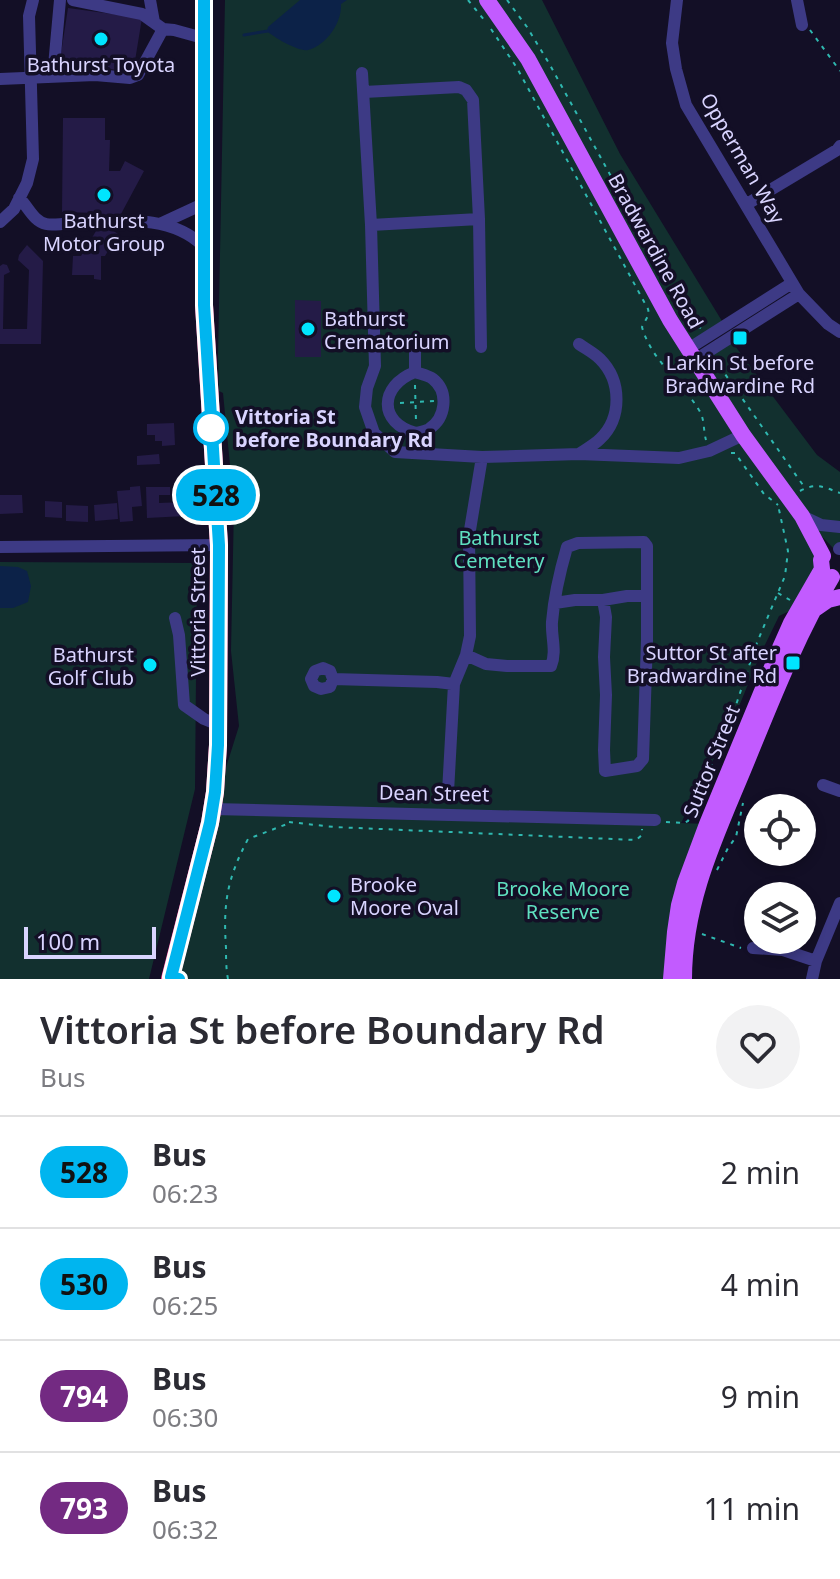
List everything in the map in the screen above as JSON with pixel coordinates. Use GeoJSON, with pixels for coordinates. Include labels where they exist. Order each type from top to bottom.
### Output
{"type":"FeatureCollection","features":[{"type":"Feature","properties":{"kind":"highway","name":"Vittoria Street"},"geometry":{"type":"LineString","coordinates":[[173,978],[213,809],[219,725],[219,545],[205,337],[203,246],[204,0]]}},
{"type":"Feature","properties":{"kind":"main road","name":"Bradwardine Road"},"geometry":{"type":"LineString","coordinates":[[487,0],[528,59],[691,355],[783,501],[802,516],[834,563]]}},
{"type":"Feature","properties":{"kind":"main road","name":"Suttor Street"},"geometry":{"type":"LineString","coordinates":[[684,979],[686,940],[697,885],[786,666],[834,563]]}},
{"type":"Feature","properties":{"kind":"main road","name":"Suttor Street"},"geometry":{"type":"LineString","coordinates":[[671,979],[679,905],[693,858],[791,623],[834,563]]}},
{"type":"Feature","properties":{"kind":"main road"},"geometry":{"type":"LineString","coordinates":[[811,613],[828,600],[840,597]]}},
{"type":"Feature","properties":{"kind":"street"},"geometry":{"type":"LineString","coordinates":[[0,222],[14,209],[27,183],[33,159],[29,16],[33,0]]}},
{"type":"Feature","properties":{"kind":"street"},"geometry":{"type":"LineString","coordinates":[[53,77],[60,0]]}},
{"type":"Feature","properties":{"kind":"street"},"geometry":{"type":"LineString","coordinates":[[73,0],[142,14],[159,26],[203,38]]}},
{"type":"Feature","properties":{"kind":"street"},"geometry":{"type":"LineString","coordinates":[[0,79],[95,75],[130,78],[138,75],[159,26],[150,0]]}},
{"type":"Feature","properties":{"kind":"street","name":"Opperman Way"},"geometry":{"type":"LineString","coordinates":[[677,0],[672,43],[686,105],[796,289],[828,324],[840,332]]}},
{"type":"Feature","properties":{"kind":"street"},"geometry":{"type":"LineString","coordinates":[[797,0],[802,25]]}},
{"type":"Feature","properties":{"kind":"street"},"geometry":{"type":"LineString","coordinates":[[362,73],[375,366],[367,388],[365,407],[374,433],[395,452],[482,457],[579,454],[679,458],[709,451],[743,435]]}},
{"type":"Feature","properties":{"kind":"street"},"geometry":{"type":"LineString","coordinates":[[364,92],[459,87],[466,90],[473,100],[481,347]]}},
{"type":"Feature","properties":{"kind":"street"},"geometry":{"type":"LineString","coordinates":[[747,204],[839,150]]}},
{"type":"Feature","properties":{"kind":"street"},"geometry":{"type":"LineString","coordinates":[[19,198],[35,219],[46,225],[115,221],[162,223],[193,236],[203,246]]}},
{"type":"Feature","properties":{"kind":"street"},"geometry":{"type":"LineString","coordinates":[[162,223],[203,204]]}},
{"type":"Feature","properties":{"kind":"street"},"geometry":{"type":"LineString","coordinates":[[371,225],[479,219]]}},
{"type":"Feature","properties":{"kind":"street"},"geometry":{"type":"LineString","coordinates":[[691,355],[796,289]]}},
{"type":"Feature","properties":{"kind":"street"},"geometry":{"type":"LineString","coordinates":[[579,344],[600,358],[612,375],[617,395],[614,421],[601,438],[579,454]]}},
{"type":"Feature","properties":{"kind":"street"},"geometry":{"type":"LineString","coordinates":[[415,351],[415,372]]}},
{"type":"Feature","properties":{"kind":"street"},"geometry":{"type":"LineString","coordinates":[[415,372],[431,377],[441,388],[444,400],[441,416],[429,429],[416,433],[394,421],[387,403],[391,388],[402,377],[415,372]]}},
{"type":"Feature","properties":{"kind":"street"},"geometry":{"type":"LineString","coordinates":[[416,433],[417,453]]}},
{"type":"Feature","properties":{"kind":"street"},"geometry":{"type":"LineString","coordinates":[[448,792],[454,684],[470,636],[469,536],[482,457]]}},
{"type":"Feature","properties":{"kind":"street"},"geometry":{"type":"LineString","coordinates":[[802,516],[821,525],[840,527]]}},
{"type":"Feature","properties":{"kind":"street"},"geometry":{"type":"LineString","coordinates":[[466,655],[486,664],[551,666],[555,657],[552,624],[567,547],[578,543],[644,542],[647,546],[647,640],[643,759],[637,766],[605,771],[606,617],[603,600]]}},
{"type":"Feature","properties":{"kind":"street"},"geometry":{"type":"LineString","coordinates":[[0,547],[219,545]]}},
{"type":"Feature","properties":{"kind":"street"},"geometry":{"type":"LineString","coordinates":[[555,603],[646,596]]}},
{"type":"Feature","properties":{"kind":"street"},"geometry":{"type":"LineString","coordinates":[[175,618],[184,705],[219,725]]}},
{"type":"Feature","properties":{"kind":"street"},"geometry":{"type":"LineString","coordinates":[[333,679],[454,684]]}},
{"type":"Feature","properties":{"kind":"street"},"geometry":{"type":"LineString","coordinates":[[823,785],[840,791]]}},
{"type":"Feature","properties":{"kind":"street","name":"Dean Street"},"geometry":{"type":"LineString","coordinates":[[213,809],[288,817],[649,820]]}},
{"type":"Feature","properties":{"kind":"street"},"geometry":{"type":"LineString","coordinates":[[812,979],[816,961],[840,903]]}},
{"type":"Feature","properties":{"kind":"street"},"geometry":{"type":"LineString","coordinates":[[795,954],[816,961]]}},
{"type":"Feature","properties":{"kind":"path"},"geometry":{"type":"LineString","coordinates":[[468,0],[517,68],[648,309],[649,314],[642,327],[644,334],[656,355],[700,412],[709,451]]}},
{"type":"Feature","properties":{"kind":"path"},"geometry":{"type":"LineString","coordinates":[[507,0],[550,65],[693,326],[705,331]]}},
{"type":"Feature","properties":{"kind":"path"},"geometry":{"type":"LineString","coordinates":[[802,25],[813,33],[840,71]]}},
{"type":"Feature","properties":{"kind":"path"},"geometry":{"type":"LineString","coordinates":[[719,352],[718,364],[805,488]]}},
{"type":"Feature","properties":{"kind":"path"},"geometry":{"type":"LineString","coordinates":[[415,372],[416,433]]}},
{"type":"Feature","properties":{"kind":"path"},"geometry":{"type":"LineString","coordinates":[[387,403],[444,400]]}},
{"type":"Feature","properties":{"kind":"path"},"geometry":{"type":"LineString","coordinates":[[730,453],[735,453],[764,494],[783,501]]}},
{"type":"Feature","properties":{"kind":"path"},"geometry":{"type":"LineString","coordinates":[[783,501],[812,485],[840,493]]}},
{"type":"Feature","properties":{"kind":"path"},"geometry":{"type":"LineString","coordinates":[[228,979],[224,916],[236,864],[248,839],[288,817],[334,827],[636,840],[649,820],[688,821],[730,723],[756,645],[785,576],[788,551],[783,501]]}},
{"type":"Feature","properties":{"kind":"path"},"geometry":{"type":"LineString","coordinates":[[716,873],[736,837],[746,791]]}},
{"type":"Feature","properties":{"kind":"path"},"geometry":{"type":"LineString","coordinates":[[700,934],[744,949]]}},
{"type":"Feature","properties":{"kind":"green space","name":"Bathurst Cemetery"},"geometry":{"type":"Polygon","coordinates":[[[225,0],[542,0],[620,154],[725,326],[688,349],[694,360],[729,338],[817,455],[840,472],[840,548],[834,549],[805,519],[823,556],[800,606],[779,616],[733,721],[681,823],[707,824],[671,979],[170,979],[213,809],[239,726],[231,651],[234,506],[223,393],[219,391],[218,356],[225,0]]]}},
{"type":"Feature","properties":{"kind":"green space","name":"Bathurst Golf Club"},"geometry":{"type":"Polygon","coordinates":[[[0,562],[197,563],[195,789],[149,979],[0,979],[0,562]]]}},
{"type":"Feature","properties":{"kind":"water"},"geometry":{"type":"Polygon","coordinates":[[[300,0],[347,0],[341,4],[332,32],[308,50],[280,40],[267,31],[300,0]]]}},
{"type":"Feature","properties":{"kind":"water"},"geometry":{"type":"Polygon","coordinates":[[[0,566],[27,571],[31,586],[28,602],[13,608],[0,608],[0,566]]]}},
{"type":"Feature","properties":{"kind":"building","name":"Bathurst Toyota"},"geometry":{"type":"Polygon","coordinates":[[[68,8],[142,18],[133,73],[60,60],[68,8]]]}},
{"type":"Feature","properties":{"kind":"building"},"geometry":{"type":"Polygon","coordinates":[[[63,118],[105,118],[105,140],[110,140],[109,171],[120,171],[125,161],[144,171],[121,214],[112,214],[112,230],[118,234],[105,256],[101,256],[101,280],[94,279],[94,275],[72,275],[73,256],[81,256],[96,231],[96,213],[62,212],[63,118]]]}},
{"type":"Feature","properties":{"kind":"building"},"geometry":{"type":"Polygon","coordinates":[[[27,245],[43,261],[41,344],[0,344],[0,266],[3,264],[10,272],[4,275],[3,329],[27,329],[29,270],[18,260],[27,245]]]}},
{"type":"Feature","properties":{"kind":"building","name":"Bathurst Crematorium"},"geometry":{"type":"Polygon","coordinates":[[[295,300],[321,301],[321,357],[295,357],[295,300]]]}},
{"type":"Feature","properties":{"kind":"building"},"geometry":{"type":"Polygon","coordinates":[[[174,423],[175,445],[162,446],[162,441],[155,441],[155,435],[147,435],[147,424],[174,423]]]}},
{"type":"Feature","properties":{"kind":"building"},"geometry":{"type":"Polygon","coordinates":[[[159,454],[160,464],[137,465],[137,456],[159,454]]]}},
{"type":"Feature","properties":{"kind":"building"},"geometry":{"type":"Polygon","coordinates":[[[140,486],[142,506],[132,507],[133,521],[120,522],[117,491],[140,486]]]}},
{"type":"Feature","properties":{"kind":"building"},"geometry":{"type":"Polygon","coordinates":[[[146,487],[170,487],[170,495],[159,495],[159,503],[184,502],[185,516],[147,518],[146,487]]]}},
{"type":"Feature","properties":{"kind":"building"},"geometry":{"type":"Polygon","coordinates":[[[0,495],[22,495],[23,513],[0,514],[0,495]]]}},
{"type":"Feature","properties":{"kind":"building"},"geometry":{"type":"Polygon","coordinates":[[[45,501],[62,502],[62,518],[45,517],[45,501]]]}},
{"type":"Feature","properties":{"kind":"building"},"geometry":{"type":"Polygon","coordinates":[[[117,503],[118,519],[95,521],[94,505],[117,503]]]}},
{"type":"Feature","properties":{"kind":"building"},"geometry":{"type":"Polygon","coordinates":[[[66,505],[88,506],[88,522],[66,521],[66,505]]]}},
{"type":"Feature","properties":{"kind":"waterway"},"geometry":{"type":"LineString","coordinates":[[244,35],[268,31]]}},
{"type":"Feature","properties":{"kind":"bus line","name":"528"},"geometry":{"type":"LineString","coordinates":[[179,979],[171,977],[210,823],[219,725],[219,545],[204,305],[204,0]]}},
{"type":"Feature","properties":{"kind":"place","name":"Bathurst Toyota"},"geometry":{"type":"Point","coordinates":[101,39]}},
{"type":"Feature","properties":{"kind":"place","name":"Bathurst Motor Group"},"geometry":{"type":"Point","coordinates":[104,195]}},
{"type":"Feature","properties":{"kind":"place","name":"Bathurst Crematorium"},"geometry":{"type":"Point","coordinates":[308,329]}},
{"type":"Feature","properties":{"kind":"place","name":"Larkin St before Bradwardine Rd"},"geometry":{"type":"Point","coordinates":[740,338]}},
{"type":"Feature","properties":{"kind":"place","name":"Vittoria St before Boundary Rd"},"geometry":{"type":"Point","coordinates":[211,428]}},
{"type":"Feature","properties":{"kind":"place","name":"Suttor St after Bradwardine Rd"},"geometry":{"type":"Point","coordinates":[793,663]}},
{"type":"Feature","properties":{"kind":"place","name":"Bathurst Golf Club"},"geometry":{"type":"Point","coordinates":[150,665]}},
{"type":"Feature","properties":{"kind":"place","name":"Brooke Moore Oval"},"geometry":{"type":"Point","coordinates":[334,896]}},
{"type":"Feature","properties":{"kind":"park label","name":"Brooke Moore Reserve"},"geometry":{"type":"Point","coordinates":[563,900]}}]}
